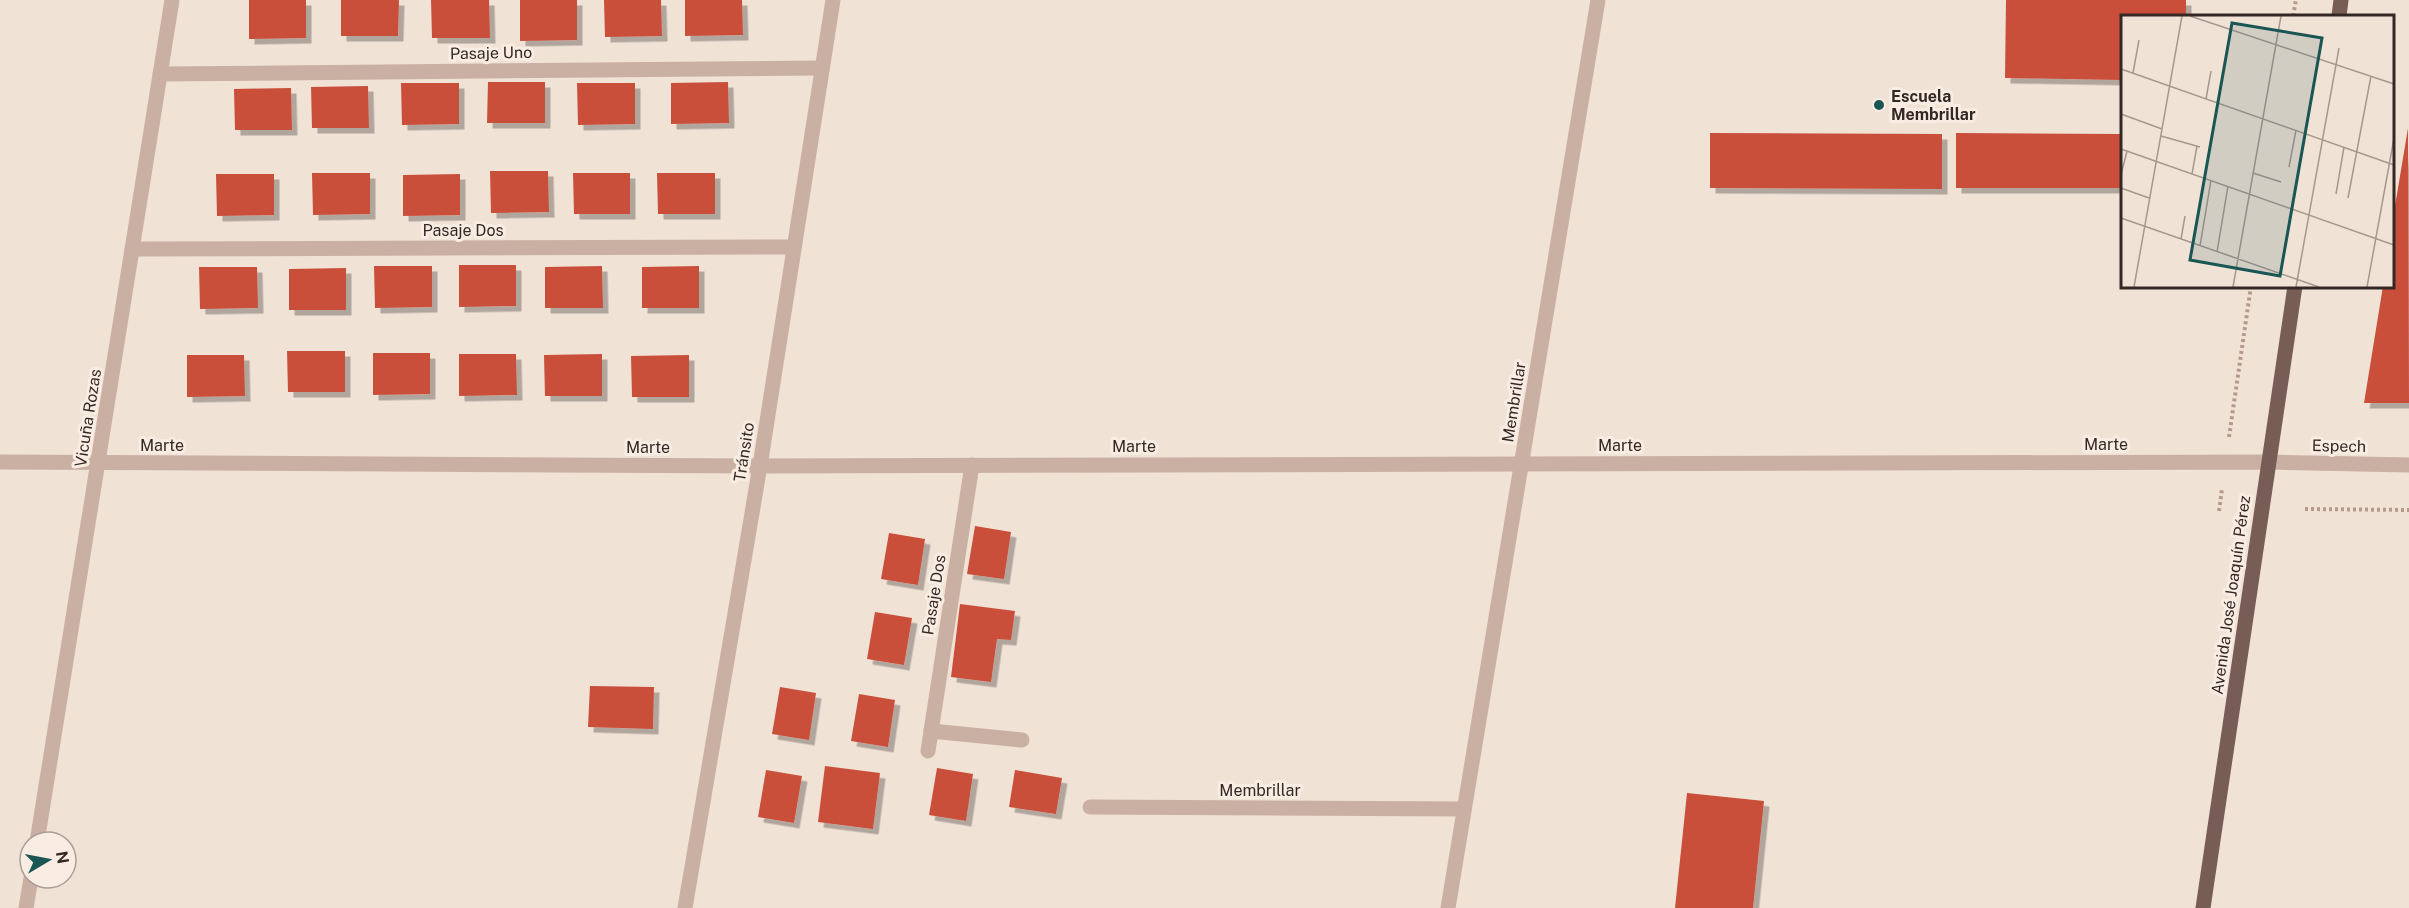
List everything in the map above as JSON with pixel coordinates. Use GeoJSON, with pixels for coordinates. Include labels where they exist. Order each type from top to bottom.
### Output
{"type":"FeatureCollection","features":[{"type":"Feature","properties":{"kind":"main road"},"geometry":{"type":"LineString","coordinates":[[2339,15],[2341,0]]}},
{"type":"Feature","properties":{"kind":"main road","name":"Avenida José Joaquín Pérez"},"geometry":{"type":"LineString","coordinates":[[2203,908],[2295,288]]}},
{"type":"Feature","properties":{"kind":"street","name":"Vicuña Rozas"},"geometry":{"type":"LineString","coordinates":[[39,830],[172,0]]}},
{"type":"Feature","properties":{"kind":"street","name":"Tránsito"},"geometry":{"type":"LineString","coordinates":[[685,908],[760,466],[833,0]]}},
{"type":"Feature","properties":{"kind":"street","name":"Membrillar"},"geometry":{"type":"LineString","coordinates":[[1448,908],[1598,0]]}},
{"type":"Feature","properties":{"kind":"street","name":"Pasaje Uno"},"geometry":{"type":"LineString","coordinates":[[160,74],[822,68]]}},
{"type":"Feature","properties":{"kind":"street","name":"Pasaje Dos"},"geometry":{"type":"LineString","coordinates":[[132,249],[794,246]]}},
{"type":"Feature","properties":{"kind":"street","name":"Marte"},"geometry":{"type":"LineString","coordinates":[[0,462],[760,466],[1522,462],[2268,462]]}},
{"type":"Feature","properties":{"kind":"street","name":"Espech"},"geometry":{"type":"LineString","coordinates":[[2268,462],[2409,465]]}},
{"type":"Feature","properties":{"kind":"street","name":"Pasaje Dos"},"geometry":{"type":"LineString","coordinates":[[928,751],[972,465]]}},
{"type":"Feature","properties":{"kind":"street"},"geometry":{"type":"LineString","coordinates":[[931,731],[1022,740]]}},
{"type":"Feature","properties":{"kind":"street","name":"Membrillar"},"geometry":{"type":"LineString","coordinates":[[1090,807],[1464,809]]}},
{"type":"Feature","properties":{"kind":"street"},"geometry":{"type":"LineString","coordinates":[[26,908],[29,890]]}},
{"type":"Feature","properties":{"kind":"path"},"geometry":{"type":"LineString","coordinates":[[2293,15],[2296,0]]}},
{"type":"Feature","properties":{"kind":"path"},"geometry":{"type":"LineString","coordinates":[[2219,511],[2251,288]]}},
{"type":"Feature","properties":{"kind":"path"},"geometry":{"type":"LineString","coordinates":[[2305,509],[2409,510]]}},
{"type":"Feature","properties":{"kind":"building"},"geometry":{"type":"Polygon","coordinates":[[[249,0],[306,0],[306,38],[249,39],[249,0]]]}},
{"type":"Feature","properties":{"kind":"building"},"geometry":{"type":"Polygon","coordinates":[[[341,0],[399,0],[398,36],[341,36],[341,0]]]}},
{"type":"Feature","properties":{"kind":"building"},"geometry":{"type":"Polygon","coordinates":[[[431,0],[489,0],[490,38],[432,38],[431,0]]]}},
{"type":"Feature","properties":{"kind":"building"},"geometry":{"type":"Polygon","coordinates":[[[520,0],[577,0],[577,40],[520,41],[520,0]]]}},
{"type":"Feature","properties":{"kind":"building"},"geometry":{"type":"Polygon","coordinates":[[[604,0],[661,0],[662,36],[605,37],[604,0]]]}},
{"type":"Feature","properties":{"kind":"building"},"geometry":{"type":"Polygon","coordinates":[[[685,0],[742,0],[743,35],[685,36],[685,0]]]}},
{"type":"Feature","properties":{"kind":"building"},"geometry":{"type":"Polygon","coordinates":[[[2006,0],[2186,0],[2186,15],[2121,15],[2121,80],[2005,78],[2006,0]]]}},
{"type":"Feature","properties":{"kind":"building"},"geometry":{"type":"Polygon","coordinates":[[[488,82],[545,82],[545,123],[487,123],[488,82]]]}},
{"type":"Feature","properties":{"kind":"building"},"geometry":{"type":"Polygon","coordinates":[[[728,82],[729,123],[671,124],[671,83],[728,82]]]}},
{"type":"Feature","properties":{"kind":"building"},"geometry":{"type":"Polygon","coordinates":[[[401,83],[459,83],[459,124],[402,125],[401,83]]]}},
{"type":"Feature","properties":{"kind":"building"},"geometry":{"type":"Polygon","coordinates":[[[577,83],[635,83],[635,124],[578,125],[577,83]]]}},
{"type":"Feature","properties":{"kind":"building"},"geometry":{"type":"Polygon","coordinates":[[[368,86],[369,128],[312,128],[311,87],[368,86]]]}},
{"type":"Feature","properties":{"kind":"building"},"geometry":{"type":"Polygon","coordinates":[[[291,88],[292,130],[235,130],[234,89],[291,88]]]}},
{"type":"Feature","properties":{"kind":"building"},"geometry":{"type":"Polygon","coordinates":[[[2408,128],[2409,403],[2364,403],[2383,288],[2394,288],[2394,212],[2408,128]]]}},
{"type":"Feature","properties":{"kind":"building"},"geometry":{"type":"Polygon","coordinates":[[[1710,133],[1942,134],[1942,189],[1710,188],[1710,133]]]}},
{"type":"Feature","properties":{"kind":"building"},"geometry":{"type":"Polygon","coordinates":[[[1956,133],[2121,134],[2121,188],[1956,188],[1956,133]]]}},
{"type":"Feature","properties":{"kind":"building"},"geometry":{"type":"Polygon","coordinates":[[[490,171],[548,171],[549,212],[491,213],[490,171]]]}},
{"type":"Feature","properties":{"kind":"building"},"geometry":{"type":"Polygon","coordinates":[[[312,173],[370,173],[370,214],[313,215],[312,173]]]}},
{"type":"Feature","properties":{"kind":"building"},"geometry":{"type":"Polygon","coordinates":[[[573,173],[630,173],[630,214],[574,214],[573,173]]]}},
{"type":"Feature","properties":{"kind":"building"},"geometry":{"type":"Polygon","coordinates":[[[657,173],[715,173],[715,214],[658,214],[657,173]]]}},
{"type":"Feature","properties":{"kind":"building"},"geometry":{"type":"Polygon","coordinates":[[[216,174],[274,174],[274,215],[217,216],[216,174]]]}},
{"type":"Feature","properties":{"kind":"building"},"geometry":{"type":"Polygon","coordinates":[[[460,174],[460,215],[403,216],[403,175],[460,174]]]}},
{"type":"Feature","properties":{"kind":"building"},"geometry":{"type":"Polygon","coordinates":[[[459,265],[516,265],[516,306],[459,307],[459,265]]]}},
{"type":"Feature","properties":{"kind":"building"},"geometry":{"type":"Polygon","coordinates":[[[374,266],[432,266],[432,307],[375,308],[374,266]]]}},
{"type":"Feature","properties":{"kind":"building"},"geometry":{"type":"Polygon","coordinates":[[[602,266],[603,308],[545,308],[545,267],[602,266]]]}},
{"type":"Feature","properties":{"kind":"building"},"geometry":{"type":"Polygon","coordinates":[[[699,266],[699,308],[642,308],[642,267],[699,266]]]}},
{"type":"Feature","properties":{"kind":"building"},"geometry":{"type":"Polygon","coordinates":[[[199,267],[257,267],[258,308],[200,309],[199,267]]]}},
{"type":"Feature","properties":{"kind":"building"},"geometry":{"type":"Polygon","coordinates":[[[346,268],[346,310],[289,310],[289,269],[346,268]]]}},
{"type":"Feature","properties":{"kind":"building"},"geometry":{"type":"Polygon","coordinates":[[[287,351],[345,351],[345,392],[288,392],[287,351]]]}},
{"type":"Feature","properties":{"kind":"building"},"geometry":{"type":"Polygon","coordinates":[[[373,353],[430,353],[430,394],[373,395],[373,353]]]}},
{"type":"Feature","properties":{"kind":"building"},"geometry":{"type":"Polygon","coordinates":[[[459,354],[516,354],[517,395],[459,396],[459,354]]]}},
{"type":"Feature","properties":{"kind":"building"},"geometry":{"type":"Polygon","coordinates":[[[602,354],[602,396],[545,396],[544,355],[602,354]]]}},
{"type":"Feature","properties":{"kind":"building"},"geometry":{"type":"Polygon","coordinates":[[[187,355],[244,355],[245,396],[187,397],[187,355]]]}},
{"type":"Feature","properties":{"kind":"building"},"geometry":{"type":"Polygon","coordinates":[[[689,355],[689,397],[632,397],[631,356],[689,355]]]}},
{"type":"Feature","properties":{"kind":"building"},"geometry":{"type":"Polygon","coordinates":[[[975,526],[1011,532],[1004,579],[967,574],[975,526]]]}},
{"type":"Feature","properties":{"kind":"building"},"geometry":{"type":"Polygon","coordinates":[[[889,533],[925,539],[918,585],[881,579],[889,533]]]}},
{"type":"Feature","properties":{"kind":"building"},"geometry":{"type":"Polygon","coordinates":[[[960,604],[1015,611],[1011,640],[997,639],[991,682],[951,677],[960,604]]]}},
{"type":"Feature","properties":{"kind":"building"},"geometry":{"type":"Polygon","coordinates":[[[875,612],[912,618],[904,665],[867,659],[875,612]]]}},
{"type":"Feature","properties":{"kind":"building"},"geometry":{"type":"Polygon","coordinates":[[[590,686],[654,687],[653,729],[588,727],[590,686]]]}},
{"type":"Feature","properties":{"kind":"building"},"geometry":{"type":"Polygon","coordinates":[[[780,687],[816,693],[809,740],[772,734],[780,687]]]}},
{"type":"Feature","properties":{"kind":"building"},"geometry":{"type":"Polygon","coordinates":[[[859,694],[895,700],[888,747],[851,741],[859,694]]]}},
{"type":"Feature","properties":{"kind":"building"},"geometry":{"type":"Polygon","coordinates":[[[825,766],[880,773],[873,829],[818,822],[825,766]]]}},
{"type":"Feature","properties":{"kind":"building"},"geometry":{"type":"Polygon","coordinates":[[[937,768],[973,774],[966,821],[929,815],[937,768]]]}},
{"type":"Feature","properties":{"kind":"building"},"geometry":{"type":"Polygon","coordinates":[[[766,770],[802,776],[794,823],[758,817],[766,770]]]}},
{"type":"Feature","properties":{"kind":"building"},"geometry":{"type":"Polygon","coordinates":[[[1015,770],[1062,778],[1056,814],[1009,807],[1015,770]]]}},
{"type":"Feature","properties":{"kind":"building"},"geometry":{"type":"Polygon","coordinates":[[[1687,793],[1764,801],[1753,908],[1675,908],[1687,793]]]}},
{"type":"Feature","properties":{"kind":"place","name":"Escuela Membrillar"},"geometry":{"type":"Point","coordinates":[1879,105]}}]}
